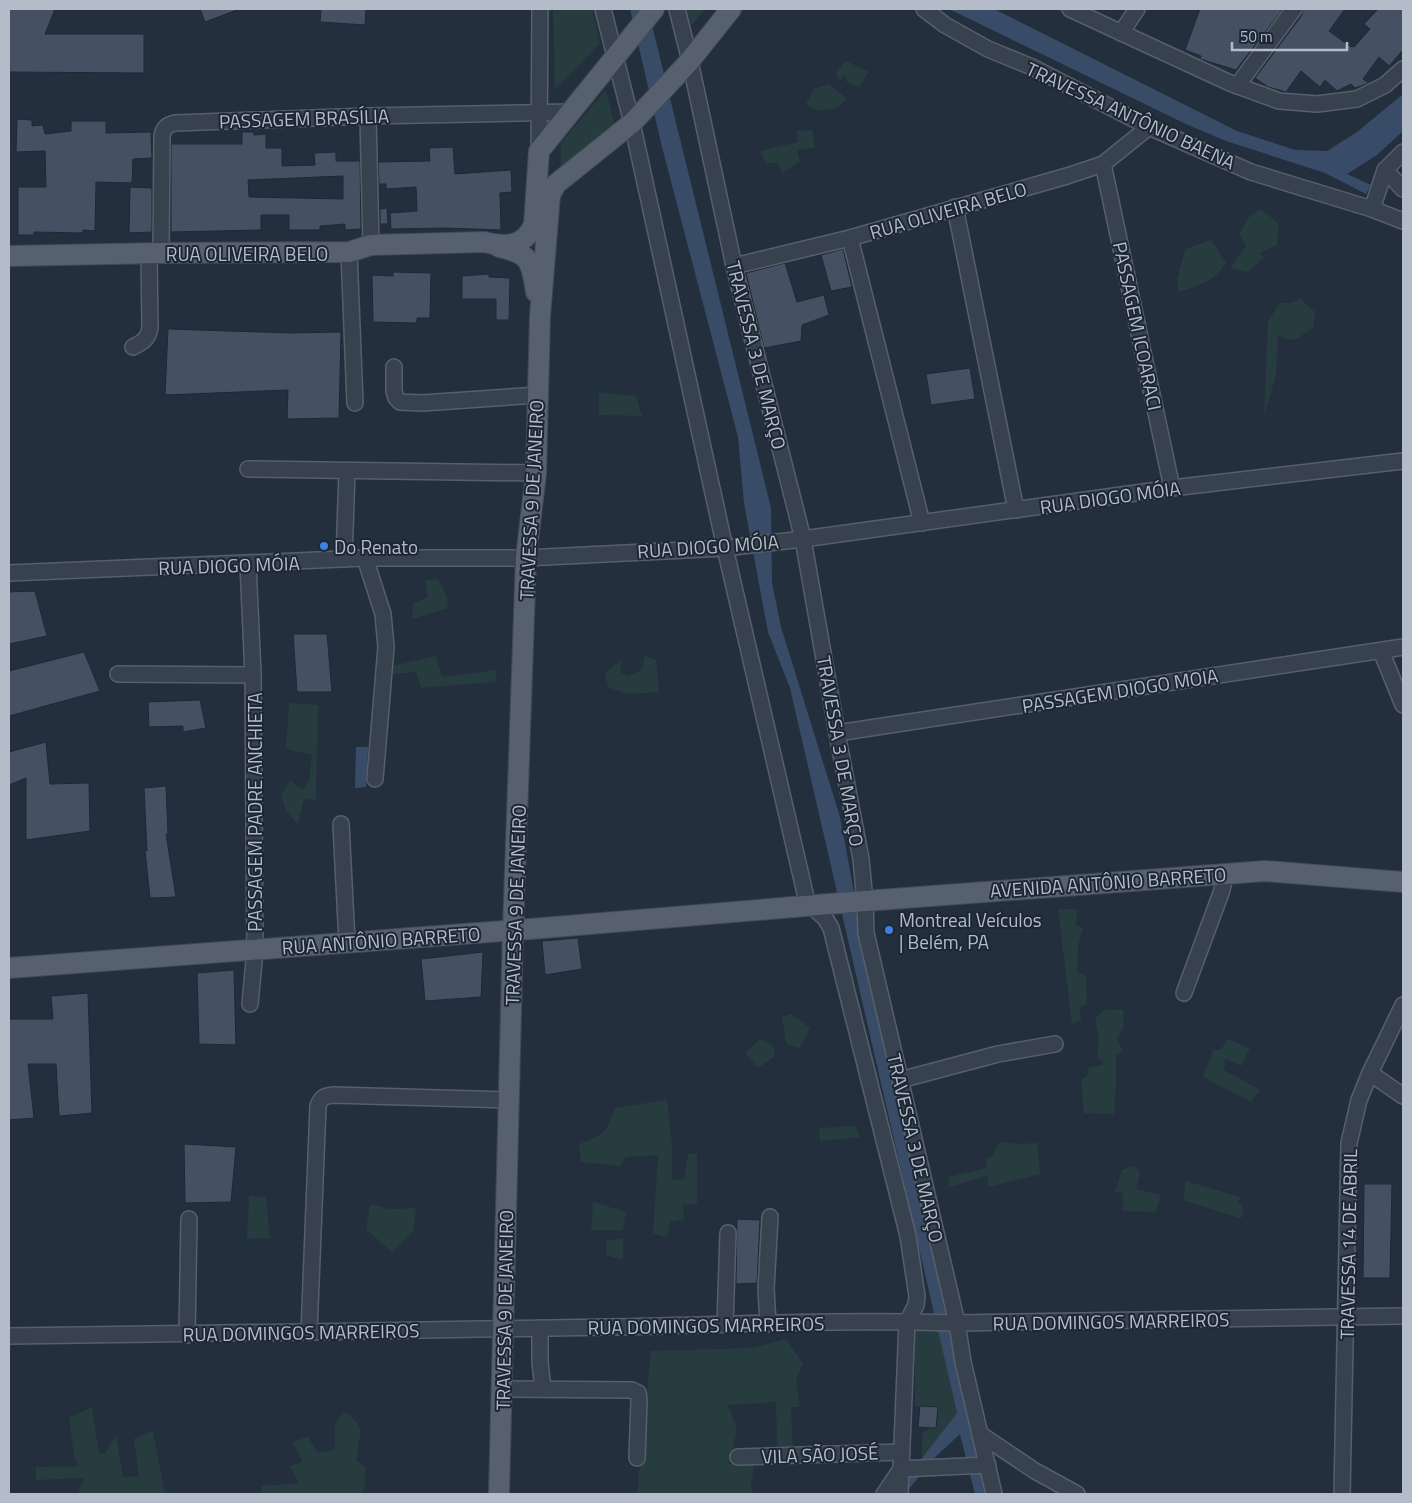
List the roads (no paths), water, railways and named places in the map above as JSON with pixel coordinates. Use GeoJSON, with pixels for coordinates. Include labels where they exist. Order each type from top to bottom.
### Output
{"type":"FeatureCollection","features":[{"type":"Feature","properties":{"kind":"main road"},"geometry":{"type":"LineString","coordinates":[[539,151],[654,9]]}},
{"type":"Feature","properties":{"kind":"main road"},"geometry":{"type":"LineString","coordinates":[[540,316],[550,195],[556,184],[633,122],[689,62],[731,9]]}},
{"type":"Feature","properties":{"kind":"main road","name":"RUA OLIVEIRA BELO"},"geometry":{"type":"LineString","coordinates":[[9,256],[349,252],[371,245],[484,242],[508,245],[529,236],[534,225],[539,151]]}},
{"type":"Feature","properties":{"kind":"main road","name":"RUA OLIVEIRA BELO"},"geometry":{"type":"LineString","coordinates":[[484,242],[524,255],[529,262],[540,316]]}},
{"type":"Feature","properties":{"kind":"main road","name":"TRAVESSA 9 DE JANEIRO"},"geometry":{"type":"LineString","coordinates":[[499,1494],[526,558],[536,473],[540,316]]}},
{"type":"Feature","properties":{"kind":"main road","name":"AVENIDA ANTÔNIO BARRETO"},"geometry":{"type":"LineString","coordinates":[[810,906],[1265,871],[1403,882]]}},
{"type":"Feature","properties":{"kind":"main road","name":"RUA ANTÔNIO BARRETO"},"geometry":{"type":"LineString","coordinates":[[9,968],[810,906]]}},
{"type":"Feature","properties":{"kind":"street"},"geometry":{"type":"LineString","coordinates":[[539,151],[540,9]]}},
{"type":"Feature","properties":{"kind":"street"},"geometry":{"type":"LineString","coordinates":[[603,9],[633,122],[810,906]]}},
{"type":"Feature","properties":{"kind":"street","name":"TRAVESSA 3 DE MARÇO"},"geometry":{"type":"LineString","coordinates":[[677,9],[734,266],[803,539],[861,859],[862,901],[866,933],[980,1434],[979,1465],[994,1494]]}},
{"type":"Feature","properties":{"kind":"street","name":"TRAVESSA ANTÔNIO BAENA"},"geometry":{"type":"LineString","coordinates":[[924,9],[945,25],[988,48],[1032,67],[1149,127],[1251,172],[1372,209],[1403,222]]}},
{"type":"Feature","properties":{"kind":"street"},"geometry":{"type":"LineString","coordinates":[[1070,9],[1237,86],[1279,101],[1318,104],[1357,99],[1385,85],[1403,69]]}},
{"type":"Feature","properties":{"kind":"street"},"geometry":{"type":"LineString","coordinates":[[1121,33],[1137,9]]}},
{"type":"Feature","properties":{"kind":"street"},"geometry":{"type":"LineString","coordinates":[[1237,86],[1294,9]]}},
{"type":"Feature","properties":{"kind":"street","name":"PASSAGEM BRASÍLIA"},"geometry":{"type":"LineString","coordinates":[[155,253],[162,136],[167,125],[175,123],[368,116],[570,112]]}},
{"type":"Feature","properties":{"kind":"street"},"geometry":{"type":"LineString","coordinates":[[368,116],[371,245]]}},
{"type":"Feature","properties":{"kind":"street","name":"RUA OLIVEIRA BELO"},"geometry":{"type":"LineString","coordinates":[[734,266],[850,238],[1104,164],[1149,127]]}},
{"type":"Feature","properties":{"kind":"street"},"geometry":{"type":"LineString","coordinates":[[1372,209],[1385,170],[1403,152]]}},
{"type":"Feature","properties":{"kind":"street","name":"PASSAGEM ICOARACI"},"geometry":{"type":"LineString","coordinates":[[1104,164],[1172,488]]}},
{"type":"Feature","properties":{"kind":"street"},"geometry":{"type":"LineString","coordinates":[[1385,170],[1403,189]]}},
{"type":"Feature","properties":{"kind":"street"},"geometry":{"type":"LineString","coordinates":[[955,207],[1016,510]]}},
{"type":"Feature","properties":{"kind":"street"},"geometry":{"type":"LineString","coordinates":[[850,238],[922,522]]}},
{"type":"Feature","properties":{"kind":"street"},"geometry":{"type":"LineString","coordinates":[[349,252],[355,404]]}},
{"type":"Feature","properties":{"kind":"street"},"geometry":{"type":"LineString","coordinates":[[133,347],[144,342],[150,328],[155,253]]}},
{"type":"Feature","properties":{"kind":"street"},"geometry":{"type":"LineString","coordinates":[[394,367],[394,391],[396,398],[400,402],[422,403],[538,395]]}},
{"type":"Feature","properties":{"kind":"street","name":"RUA DIOGO MÓIA"},"geometry":{"type":"LineString","coordinates":[[9,573],[365,558],[526,558],[728,547],[803,539],[1172,488],[1403,461]]}},
{"type":"Feature","properties":{"kind":"street"},"geometry":{"type":"LineString","coordinates":[[248,469],[536,473]]}},
{"type":"Feature","properties":{"kind":"street"},"geometry":{"type":"LineString","coordinates":[[344,560],[347,471]]}},
{"type":"Feature","properties":{"kind":"street"},"geometry":{"type":"LineString","coordinates":[[365,558],[383,614],[386,647],[375,778]]}},
{"type":"Feature","properties":{"kind":"street","name":"PASSAGEM PADRE ANCHIETA"},"geometry":{"type":"LineString","coordinates":[[248,564],[253,675],[255,950],[250,1004]]}},
{"type":"Feature","properties":{"kind":"street","name":"PASSAGEM DIOGO MOIA"},"geometry":{"type":"LineString","coordinates":[[837,733],[1403,648]]}},
{"type":"Feature","properties":{"kind":"street"},"geometry":{"type":"LineString","coordinates":[[1381,651],[1403,705]]}},
{"type":"Feature","properties":{"kind":"street","name":"PASSAGEM PADRE ANCHIETA"},"geometry":{"type":"LineString","coordinates":[[118,674],[253,675]]}},
{"type":"Feature","properties":{"kind":"street"},"geometry":{"type":"LineString","coordinates":[[341,824],[347,943]]}},
{"type":"Feature","properties":{"kind":"street"},"geometry":{"type":"LineString","coordinates":[[1184,993],[1221,893],[1226,874]]}},
{"type":"Feature","properties":{"kind":"street","name":"TRAVESSA 3 DE MARÇO"},"geometry":{"type":"LineString","coordinates":[[810,906],[825,918],[831,928],[908,1236],[916,1296],[916,1305],[911,1322],[902,1452],[909,1476]]}},
{"type":"Feature","properties":{"kind":"street","name":"TRAVESSA 14 DE ABRIL"},"geometry":{"type":"LineString","coordinates":[[1342,1494],[1349,1143],[1359,1100],[1403,1005]]}},
{"type":"Feature","properties":{"kind":"street"},"geometry":{"type":"LineString","coordinates":[[900,1080],[998,1054],[1055,1044]]}},
{"type":"Feature","properties":{"kind":"street"},"geometry":{"type":"LineString","coordinates":[[1370,1073],[1403,1096]]}},
{"type":"Feature","properties":{"kind":"street"},"geometry":{"type":"LineString","coordinates":[[309,1333],[318,1106],[320,1100],[323,1097],[333,1095],[510,1100]]}},
{"type":"Feature","properties":{"kind":"street"},"geometry":{"type":"LineString","coordinates":[[768,1324],[766,1289],[770,1217]]}},
{"type":"Feature","properties":{"kind":"street"},"geometry":{"type":"LineString","coordinates":[[187,1335],[188,1218]]}},
{"type":"Feature","properties":{"kind":"street"},"geometry":{"type":"LineString","coordinates":[[725,1324],[728,1233]]}},
{"type":"Feature","properties":{"kind":"street","name":"RUA DOMINGOS MARREIROS"},"geometry":{"type":"LineString","coordinates":[[9,1336],[309,1333],[725,1324],[956,1323],[1403,1316]]}},
{"type":"Feature","properties":{"kind":"street"},"geometry":{"type":"LineString","coordinates":[[540,1328],[540,1362],[543,1389]]}},
{"type":"Feature","properties":{"kind":"street"},"geometry":{"type":"LineString","coordinates":[[502,1389],[632,1390],[638,1393],[640,1400],[637,1458]]}},
{"type":"Feature","properties":{"kind":"street"},"geometry":{"type":"LineString","coordinates":[[980,1434],[1035,1471],[1077,1494]]}},
{"type":"Feature","properties":{"kind":"street","name":"VILA SÃO JOSÉ"},"geometry":{"type":"LineString","coordinates":[[738,1457],[902,1452]]}},
{"type":"Feature","properties":{"kind":"street"},"geometry":{"type":"LineString","coordinates":[[884,1494],[909,1476],[979,1465]]}},
{"type":"Feature","properties":{"kind":"water"},"geometry":{"type":"Polygon","coordinates":[[[630,9],[648,9],[771,508],[772,583],[781,627],[840,817],[860,924],[986,1494],[975,1494],[960,1434],[932,1460],[905,1494],[894,1494],[957,1413],[790,688],[768,632],[744,503],[738,437],[662,147],[630,9]]]}},
{"type":"Feature","properties":{"kind":"water"},"geometry":{"type":"Polygon","coordinates":[[[949,9],[994,9],[1237,131],[1295,150],[1327,151],[1357,132],[1403,94],[1403,131],[1377,155],[1347,174],[1371,185],[1366,194],[1325,173],[1226,141],[1186,124],[949,9]]]}},
{"type":"Feature","properties":{"kind":"water"},"geometry":{"type":"Polygon","coordinates":[[[356,747],[368,747],[366,787],[355,788],[356,747]]]}},
{"type":"Feature","properties":{"kind":"place","name":"Do Renato"},"geometry":{"type":"Point","coordinates":[324,546]}},
{"type":"Feature","properties":{"kind":"place","name":"Montreal Veículos | Belém, PA"},"geometry":{"type":"Point","coordinates":[889,930]}}]}
